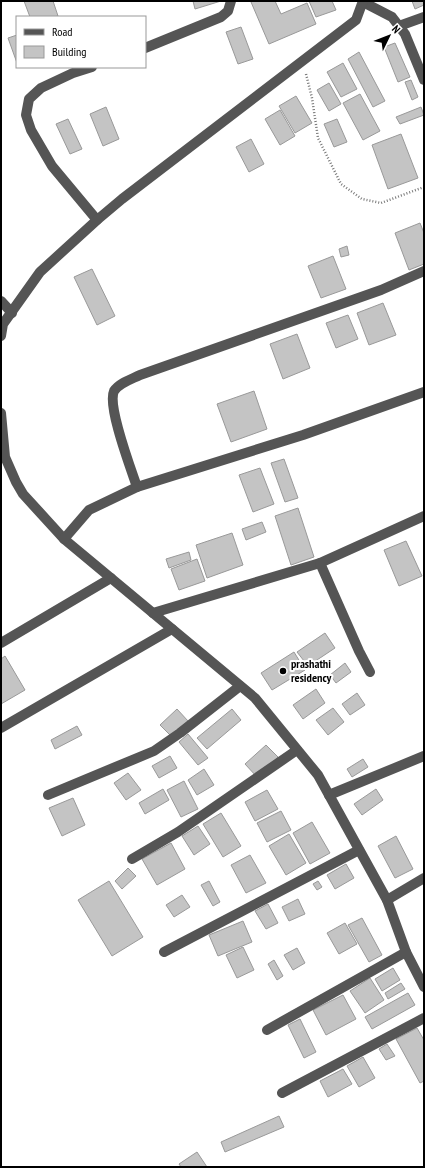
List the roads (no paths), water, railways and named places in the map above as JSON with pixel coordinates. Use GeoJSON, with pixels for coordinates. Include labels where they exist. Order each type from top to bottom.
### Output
{"type":"FeatureCollection","features":[{"type":"Feature","properties":{"kind":"street"},"geometry":{"type":"LineString","coordinates":[[146,48],[222,17],[228,11],[231,1]]}},
{"type":"Feature","properties":{"kind":"street"},"geometry":{"type":"LineString","coordinates":[[1,333],[3,324],[40,272],[122,199],[356,20],[363,1],[392,17],[399,26],[405,34],[424,80]]}},
{"type":"Feature","properties":{"kind":"street"},"geometry":{"type":"LineString","coordinates":[[399,26],[424,17]]}},
{"type":"Feature","properties":{"kind":"street"},"geometry":{"type":"LineString","coordinates":[[89,68],[73,73],[40,88],[29,99],[26,115],[31,130],[52,166],[97,220]]}},
{"type":"Feature","properties":{"kind":"street"},"geometry":{"type":"LineString","coordinates":[[137,487],[112,404],[114,391],[122,384],[140,375],[381,290],[424,271]]}},
{"type":"Feature","properties":{"kind":"street"},"geometry":{"type":"LineString","coordinates":[[1,301],[12,312]]}},
{"type":"Feature","properties":{"kind":"street"},"geometry":{"type":"LineString","coordinates":[[64,539],[89,510],[137,487],[303,435],[424,392]]}},
{"type":"Feature","properties":{"kind":"street"},"geometry":{"type":"LineString","coordinates":[[1,413],[5,457],[23,494],[64,539],[255,698],[318,775],[387,900],[406,952],[422,980]]}},
{"type":"Feature","properties":{"kind":"street"},"geometry":{"type":"LineString","coordinates":[[153,613],[320,563],[424,516]]}},
{"type":"Feature","properties":{"kind":"street"},"geometry":{"type":"LineString","coordinates":[[320,563],[370,672]]}},
{"type":"Feature","properties":{"kind":"street"},"geometry":{"type":"LineString","coordinates":[[1,642],[111,578]]}},
{"type":"Feature","properties":{"kind":"street"},"geometry":{"type":"LineString","coordinates":[[1,728],[172,629]]}},
{"type":"Feature","properties":{"kind":"street"},"geometry":{"type":"LineString","coordinates":[[48,795],[154,751],[180,733],[240,686]]}},
{"type":"Feature","properties":{"kind":"street"},"geometry":{"type":"LineString","coordinates":[[132,859],[178,832],[297,750]]}},
{"type":"Feature","properties":{"kind":"street"},"geometry":{"type":"LineString","coordinates":[[329,796],[424,756]]}},
{"type":"Feature","properties":{"kind":"street"},"geometry":{"type":"LineString","coordinates":[[164,952],[359,850]]}},
{"type":"Feature","properties":{"kind":"street"},"geometry":{"type":"LineString","coordinates":[[387,900],[424,878]]}},
{"type":"Feature","properties":{"kind":"street"},"geometry":{"type":"LineString","coordinates":[[267,1030],[406,952]]}},
{"type":"Feature","properties":{"kind":"street"},"geometry":{"type":"LineString","coordinates":[[282,1093],[424,1018]]}},
{"type":"Feature","properties":{"kind":"place","name":"prashathi residency"},"geometry":{"type":"Point","coordinates":[283,671]}}]}
